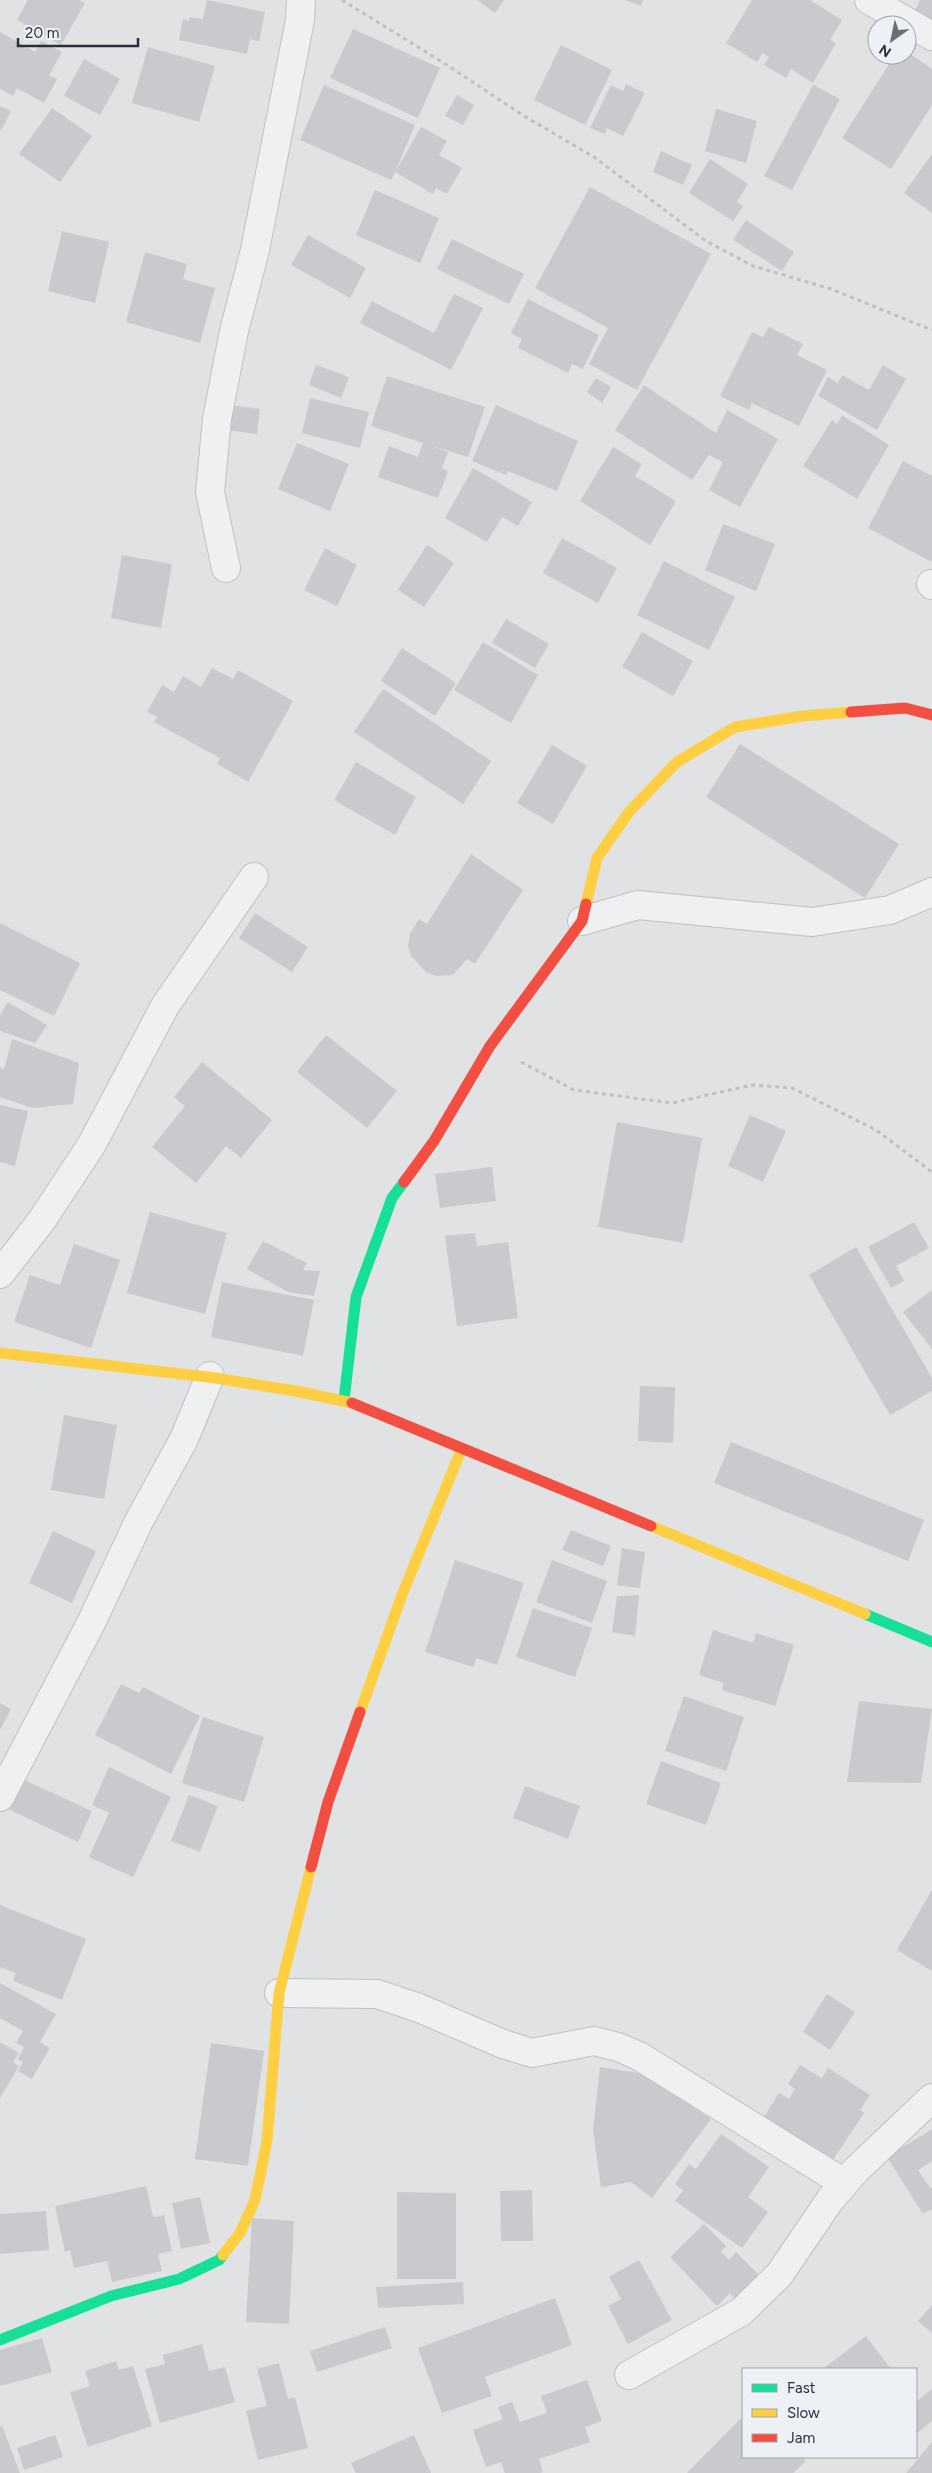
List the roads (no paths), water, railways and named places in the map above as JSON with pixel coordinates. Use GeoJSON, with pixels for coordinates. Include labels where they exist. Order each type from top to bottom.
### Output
{"type":"FeatureCollection","features":[{"type":"Feature","properties":{"kind":"street"},"geometry":{"type":"LineString","coordinates":[[226,568],[210,492],[217,420],[234,331],[255,250],[300,20],[301,0]]}},
{"type":"Feature","properties":{"kind":"street"},"geometry":{"type":"LineString","coordinates":[[869,0],[932,36]]}},
{"type":"Feature","properties":{"kind":"street"},"geometry":{"type":"LineString","coordinates":[[344,1400],[356,1297],[392,1198],[434,1142],[490,1046],[582,921],[597,858],[629,812],[677,762],[735,727],[803,716],[905,708],[932,715]]}},
{"type":"Feature","properties":{"kind":"street"},"geometry":{"type":"LineString","coordinates":[[0,1274],[42,1220],[92,1144],[165,1006],[254,877]]}},
{"type":"Feature","properties":{"kind":"street"},"geometry":{"type":"LineString","coordinates":[[582,921],[638,905],[812,922],[890,910],[932,892]]}},
{"type":"Feature","properties":{"kind":"street"},"geometry":{"type":"LineString","coordinates":[[0,1353],[210,1376],[280,1386],[344,1400],[932,1642]]}},
{"type":"Feature","properties":{"kind":"street"},"geometry":{"type":"LineString","coordinates":[[0,1796],[92,1621],[139,1521],[184,1439],[210,1376]]}},
{"type":"Feature","properties":{"kind":"street"},"geometry":{"type":"LineString","coordinates":[[0,2340],[111,2296],[179,2279],[219,2260],[240,2233],[255,2200],[267,2141],[280,1993],[328,1802],[402,1595],[462,1448]]}},
{"type":"Feature","properties":{"kind":"street"},"geometry":{"type":"LineString","coordinates":[[280,1993],[377,1994],[419,2008],[503,2044],[532,2053],[594,2041],[618,2047],[640,2056],[844,2183]]}},
{"type":"Feature","properties":{"kind":"street"},"geometry":{"type":"LineString","coordinates":[[629,2375],[741,2312],[779,2276],[830,2200],[844,2183],[904,2122],[932,2098]]}}]}
